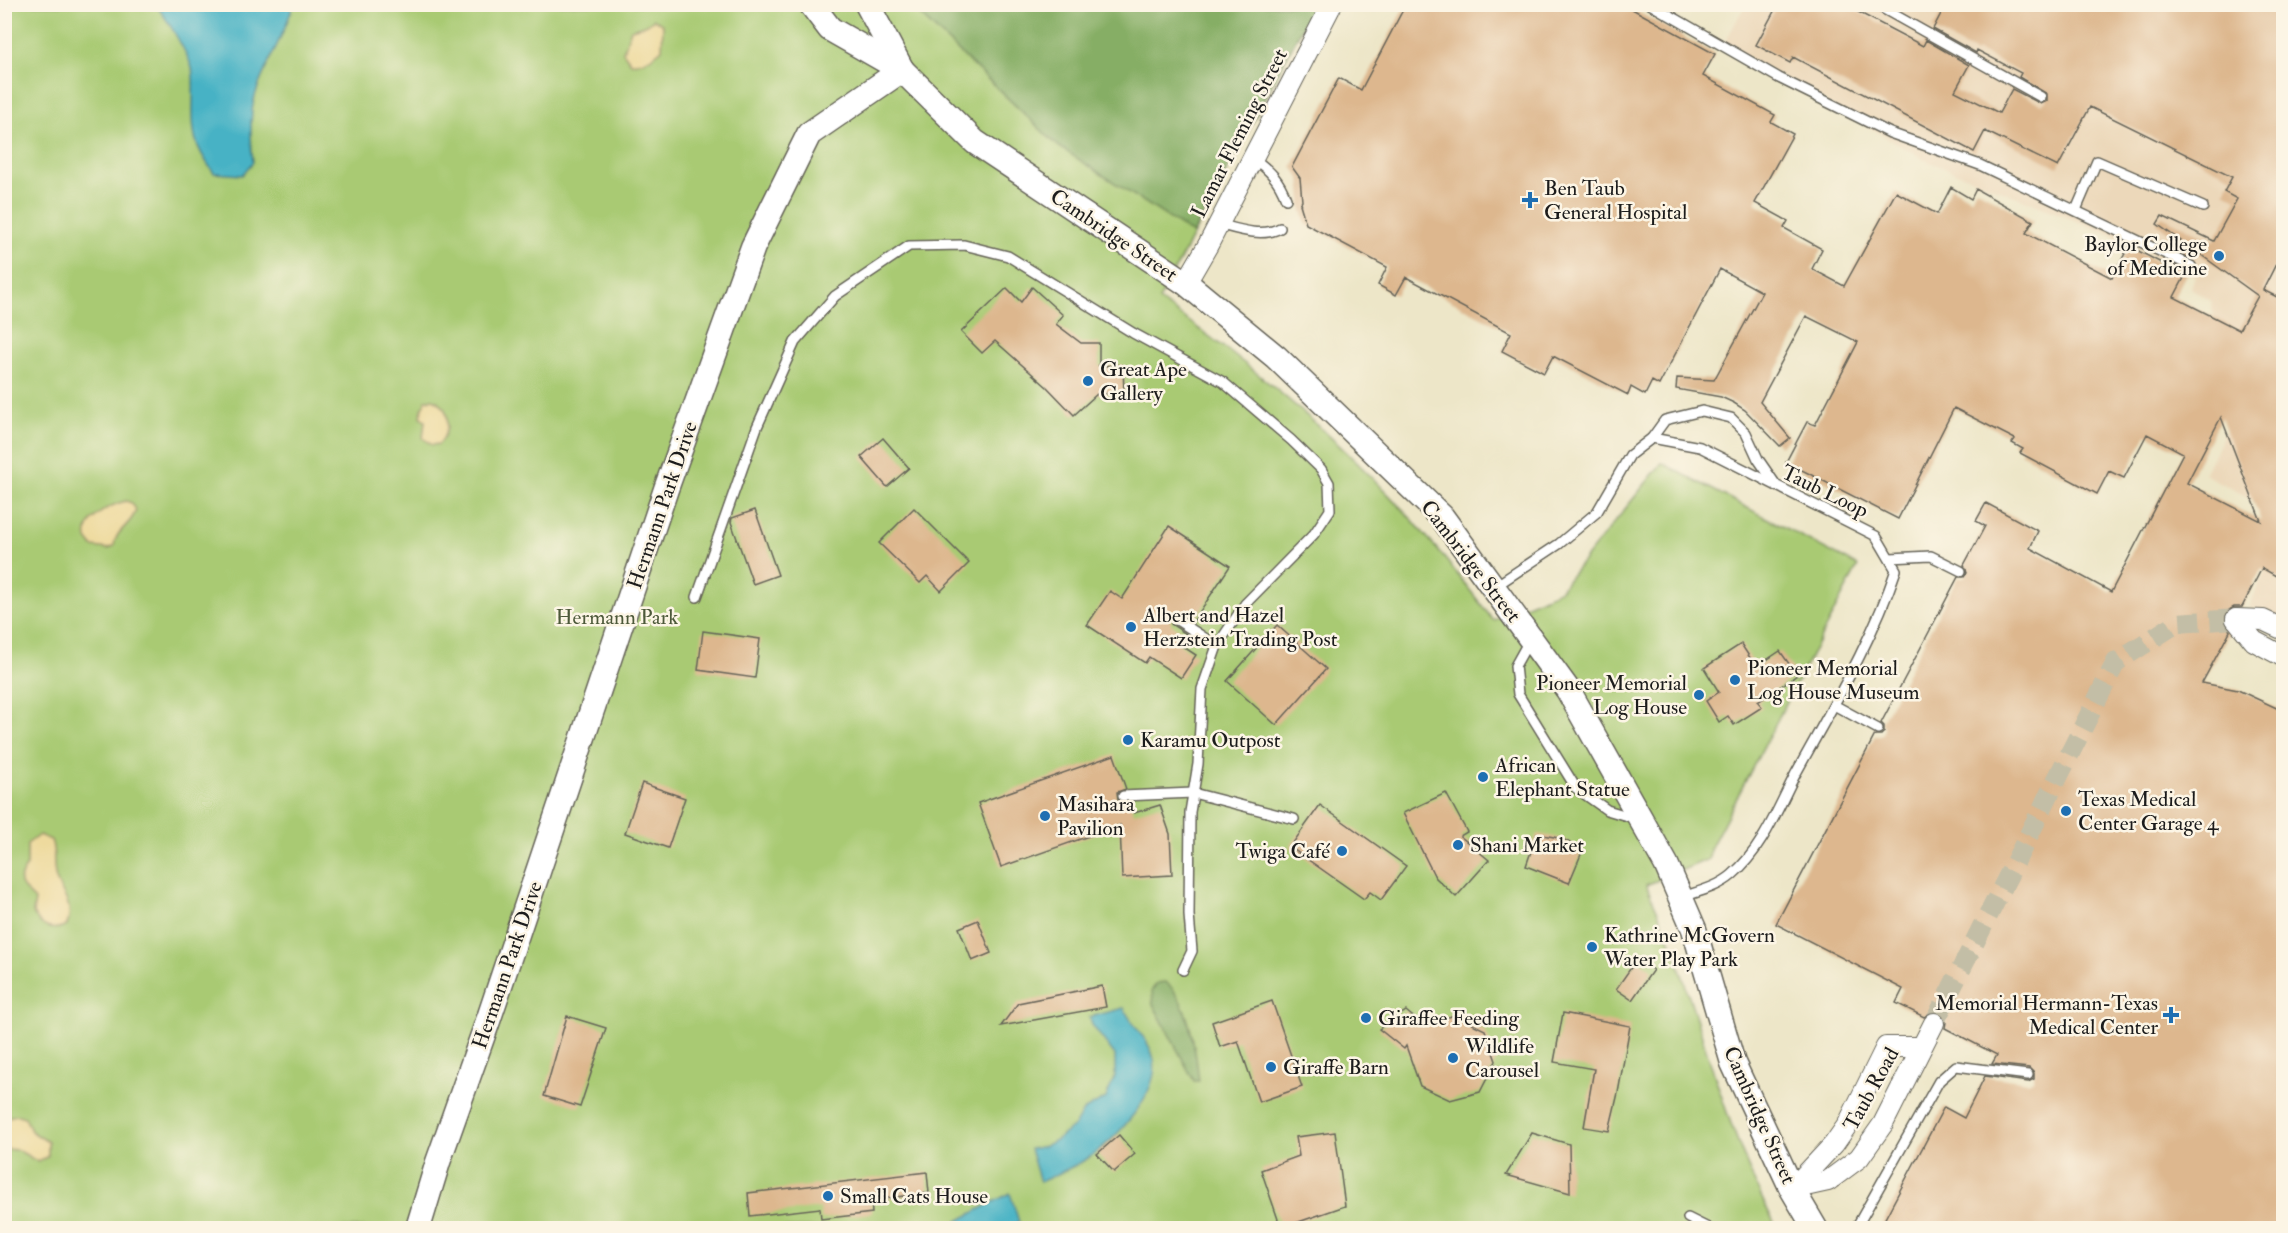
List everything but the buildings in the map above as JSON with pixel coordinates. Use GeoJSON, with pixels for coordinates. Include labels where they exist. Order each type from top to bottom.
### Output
{"type":"FeatureCollection","features":[{"type":"Feature","properties":{"kind":"street","name":"Cambridge Street"},"geometry":{"type":"LineString","coordinates":[[811,4],[830,29],[902,70],[975,142],[1186,283],[1276,357],[1442,517],[1568,690],[1666,864],[1694,929],[1733,1063],[1792,1189],[1815,1228]]}},
{"type":"Feature","properties":{"kind":"street","name":"Cambridge Street"},"geometry":{"type":"LineString","coordinates":[[867,4],[902,70]]}},
{"type":"Feature","properties":{"kind":"street","name":"Lamar Fleming Street"},"geometry":{"type":"LineString","coordinates":[[1186,283],[1332,4]]}},
{"type":"Feature","properties":{"kind":"street","name":"Hermann Park Drive"},"geometry":{"type":"LineString","coordinates":[[418,1228],[438,1162],[489,1018],[663,500],[753,247],[809,134],[902,70]]}},
{"type":"Feature","properties":{"kind":"street"},"geometry":{"type":"LineString","coordinates":[[2283,630],[2263,620],[2236,619],[2254,641],[2283,657]]}},
{"type":"Feature","properties":{"kind":"street","name":"Taub Road"},"geometry":{"type":"LineString","coordinates":[[1792,1189],[1828,1181],[1858,1158],[1883,1124],[1934,1023]]}},
{"type":"Feature","properties":{"kind":"street","name":"Taub Road"},"geometry":{"type":"LineString","coordinates":[[1792,1189],[1834,1144],[1848,1124],[1886,1047],[1920,1047]]}},
{"type":"Feature","properties":{"kind":"lane"},"geometry":{"type":"LineString","coordinates":[[1650,4],[1779,78],[1890,133],[1980,165],[2191,266]]}},
{"type":"Feature","properties":{"kind":"lane"},"geometry":{"type":"LineString","coordinates":[[1875,4],[2041,97]]}},
{"type":"Feature","properties":{"kind":"lane"},"geometry":{"type":"LineString","coordinates":[[1253,158],[1272,172],[1281,185],[1286,199]]}},
{"type":"Feature","properties":{"kind":"lane"},"geometry":{"type":"LineString","coordinates":[[2076,210],[2097,160],[2203,207]]}},
{"type":"Feature","properties":{"kind":"lane"},"geometry":{"type":"LineString","coordinates":[[1218,224],[1248,231],[1273,232],[1280,228]]}},
{"type":"Feature","properties":{"kind":"lane"},"geometry":{"type":"LineString","coordinates":[[697,597],[757,427],[795,342],[836,296],[909,246],[964,245],[1008,256],[1133,333],[1223,382],[1292,440],[1321,469],[1329,483],[1330,510],[1314,534],[1245,604],[1217,646],[1202,689],[1198,764],[1190,812],[1189,915],[1192,951],[1183,970]]}},
{"type":"Feature","properties":{"kind":"lane"},"geometry":{"type":"LineString","coordinates":[[1494,587],[1559,544],[1597,512],[1630,455],[1652,438],[1665,420],[1702,411],[1731,418],[1746,433],[1758,459],[1777,487]]}},
{"type":"Feature","properties":{"kind":"lane","name":"Taub Loop"},"geometry":{"type":"LineString","coordinates":[[1652,438],[1700,447],[1876,536],[1890,558]]}},
{"type":"Feature","properties":{"kind":"lane"},"geometry":{"type":"LineString","coordinates":[[1680,897],[1715,886],[1733,874],[1758,845],[1886,600],[1896,570],[1890,558],[1930,556],[1961,571]]}},
{"type":"Feature","properties":{"kind":"lane"},"geometry":{"type":"LineString","coordinates":[[1177,620],[1217,646]]}},
{"type":"Feature","properties":{"kind":"lane"},"geometry":{"type":"LineString","coordinates":[[1531,637],[1515,666],[1518,694],[1576,788],[1607,810],[1640,819]]}},
{"type":"Feature","properties":{"kind":"lane"},"geometry":{"type":"LineString","coordinates":[[1833,705],[1878,729]]}},
{"type":"Feature","properties":{"kind":"lane"},"geometry":{"type":"LineString","coordinates":[[1123,796],[1193,793],[1294,819]]}},
{"type":"Feature","properties":{"kind":"lane"},"geometry":{"type":"LineString","coordinates":[[1856,1228],[1939,1081],[1956,1066],[2028,1075]]}},
{"type":"Feature","properties":{"kind":"lane"},"geometry":{"type":"LineString","coordinates":[[1688,1218],[1708,1228]]}},
{"type":"Feature","properties":{"kind":"shaded area","name":"Baylor College of Medicine"},"geometry":{"type":"Polygon","coordinates":[[[1745,5],[2283,5],[2283,516],[2204,474],[2266,349],[2214,320],[2211,301],[2191,288],[2195,276],[2112,235],[1927,161],[1818,97],[1723,46],[1745,5]]]}},
{"type":"Feature","properties":{"kind":"shaded area"},"geometry":{"type":"Polygon","coordinates":[[[2283,530],[2283,621],[2249,607],[2283,530]]]}},
{"type":"Feature","properties":{"kind":"green space","name":"Hermann Park"},"geometry":{"type":"Polygon","coordinates":[[[5,5],[1314,5],[1159,300],[1249,367],[1335,441],[1416,524],[1493,620],[1559,591],[1662,463],[1858,566],[1710,849],[1709,859],[1646,885],[1673,948],[1732,1126],[1760,1195],[1777,1228],[5,1228],[5,5]]]}},
{"type":"Feature","properties":{"kind":"green space"},"geometry":{"type":"Polygon","coordinates":[[[912,5],[1314,5],[1193,234],[1058,146],[912,5]]]}},
{"type":"Feature","properties":{"kind":"green space"},"geometry":{"type":"Polygon","coordinates":[[[1165,982],[1180,1000],[1186,1013],[1199,1081],[1194,1081],[1153,1004],[1152,990],[1157,983],[1165,982]]]}},
{"type":"Feature","properties":{"kind":"sand"},"geometry":{"type":"Polygon","coordinates":[[[654,19],[663,25],[662,49],[644,61],[631,63],[623,52],[631,29],[645,25],[654,19]]]}},
{"type":"Feature","properties":{"kind":"sand"},"geometry":{"type":"Polygon","coordinates":[[[433,399],[443,407],[447,426],[443,439],[439,444],[432,445],[423,438],[425,421],[421,417],[426,400],[433,399]]]}},
{"type":"Feature","properties":{"kind":"sand"},"geometry":{"type":"Polygon","coordinates":[[[126,501],[132,503],[136,510],[131,520],[117,536],[114,546],[109,549],[93,547],[87,539],[87,532],[93,519],[112,506],[126,501]]]}},
{"type":"Feature","properties":{"kind":"sand"},"geometry":{"type":"Polygon","coordinates":[[[39,835],[51,840],[56,879],[69,906],[67,925],[61,927],[47,927],[36,918],[33,913],[35,900],[24,889],[20,881],[27,866],[27,844],[39,835]]]}},
{"type":"Feature","properties":{"kind":"sand"},"geometry":{"type":"Polygon","coordinates":[[[11,1116],[25,1117],[31,1131],[48,1142],[48,1156],[38,1162],[18,1150],[5,1149],[5,1121],[11,1116]]]}},
{"type":"Feature","properties":{"kind":"water"},"geometry":{"type":"Polygon","coordinates":[[[155,5],[293,5],[255,96],[251,121],[253,162],[242,175],[214,173],[202,155],[194,131],[192,68],[176,35],[155,5]]]}},
{"type":"Feature","properties":{"kind":"water"},"geometry":{"type":"Polygon","coordinates":[[[1124,1008],[1152,1053],[1154,1073],[1150,1087],[1143,1101],[1123,1128],[1100,1149],[1078,1164],[1040,1182],[1030,1149],[1045,1146],[1075,1125],[1083,1111],[1106,1098],[1115,1076],[1115,1055],[1092,1025],[1090,1017],[1124,1008]]]}},
{"type":"Feature","properties":{"kind":"water"},"geometry":{"type":"Polygon","coordinates":[[[1010,1193],[1019,1222],[1007,1228],[953,1228],[956,1222],[1010,1193]]]}},
{"type":"Feature","properties":{"kind":"tunnel"},"geometry":{"type":"LineString","coordinates":[[1934,1023],[2116,662],[2177,623],[2236,619]]}},
{"type":"Feature","properties":{"kind":"place","name":"Ben Taub General Hospital"},"geometry":{"type":"Point","coordinates":[1530,200]}},
{"type":"Feature","properties":{"kind":"place","name":"Baylor College of Medicine"},"geometry":{"type":"Point","coordinates":[2219,256]}},
{"type":"Feature","properties":{"kind":"place","name":"Great Ape Gallery"},"geometry":{"type":"Point","coordinates":[1088,381]}},
{"type":"Feature","properties":{"kind":"place","name":"Albert and Hazel Herzstein Trading Post"},"geometry":{"type":"Point","coordinates":[1131,627]}},
{"type":"Feature","properties":{"kind":"place","name":"Pioneer Memorial Log House Museum"},"geometry":{"type":"Point","coordinates":[1735,680]}},
{"type":"Feature","properties":{"kind":"place","name":"Pioneer Memorial Log House"},"geometry":{"type":"Point","coordinates":[1699,695]}},
{"type":"Feature","properties":{"kind":"place","name":"Karamu Outpost"},"geometry":{"type":"Point","coordinates":[1128,740]}},
{"type":"Feature","properties":{"kind":"place","name":"African Elephant Statue"},"geometry":{"type":"Point","coordinates":[1483,777]}},
{"type":"Feature","properties":{"kind":"place","name":"Texas Medical Center Garage 4"},"geometry":{"type":"Point","coordinates":[2066,811]}},
{"type":"Feature","properties":{"kind":"place","name":"Masihara Pavilion"},"geometry":{"type":"Point","coordinates":[1045,816]}},
{"type":"Feature","properties":{"kind":"place","name":"Shani Market"},"geometry":{"type":"Point","coordinates":[1458,845]}},
{"type":"Feature","properties":{"kind":"place","name":"Twiga Café"},"geometry":{"type":"Point","coordinates":[1342,851]}},
{"type":"Feature","properties":{"kind":"place","name":"Kathrine McGovern Water Play Park"},"geometry":{"type":"Point","coordinates":[1592,947]}},
{"type":"Feature","properties":{"kind":"place","name":"Memorial Hermann-Texas Medical Center"},"geometry":{"type":"Point","coordinates":[2171,1015]}},
{"type":"Feature","properties":{"kind":"place","name":"Giraffee Feeding"},"geometry":{"type":"Point","coordinates":[1366,1018]}},
{"type":"Feature","properties":{"kind":"place","name":"Wildlife Carousel"},"geometry":{"type":"Point","coordinates":[1453,1058]}},
{"type":"Feature","properties":{"kind":"place","name":"Giraffe Barn"},"geometry":{"type":"Point","coordinates":[1271,1067]}},
{"type":"Feature","properties":{"kind":"place","name":"Small Cats House"},"geometry":{"type":"Point","coordinates":[828,1196]}}]}
